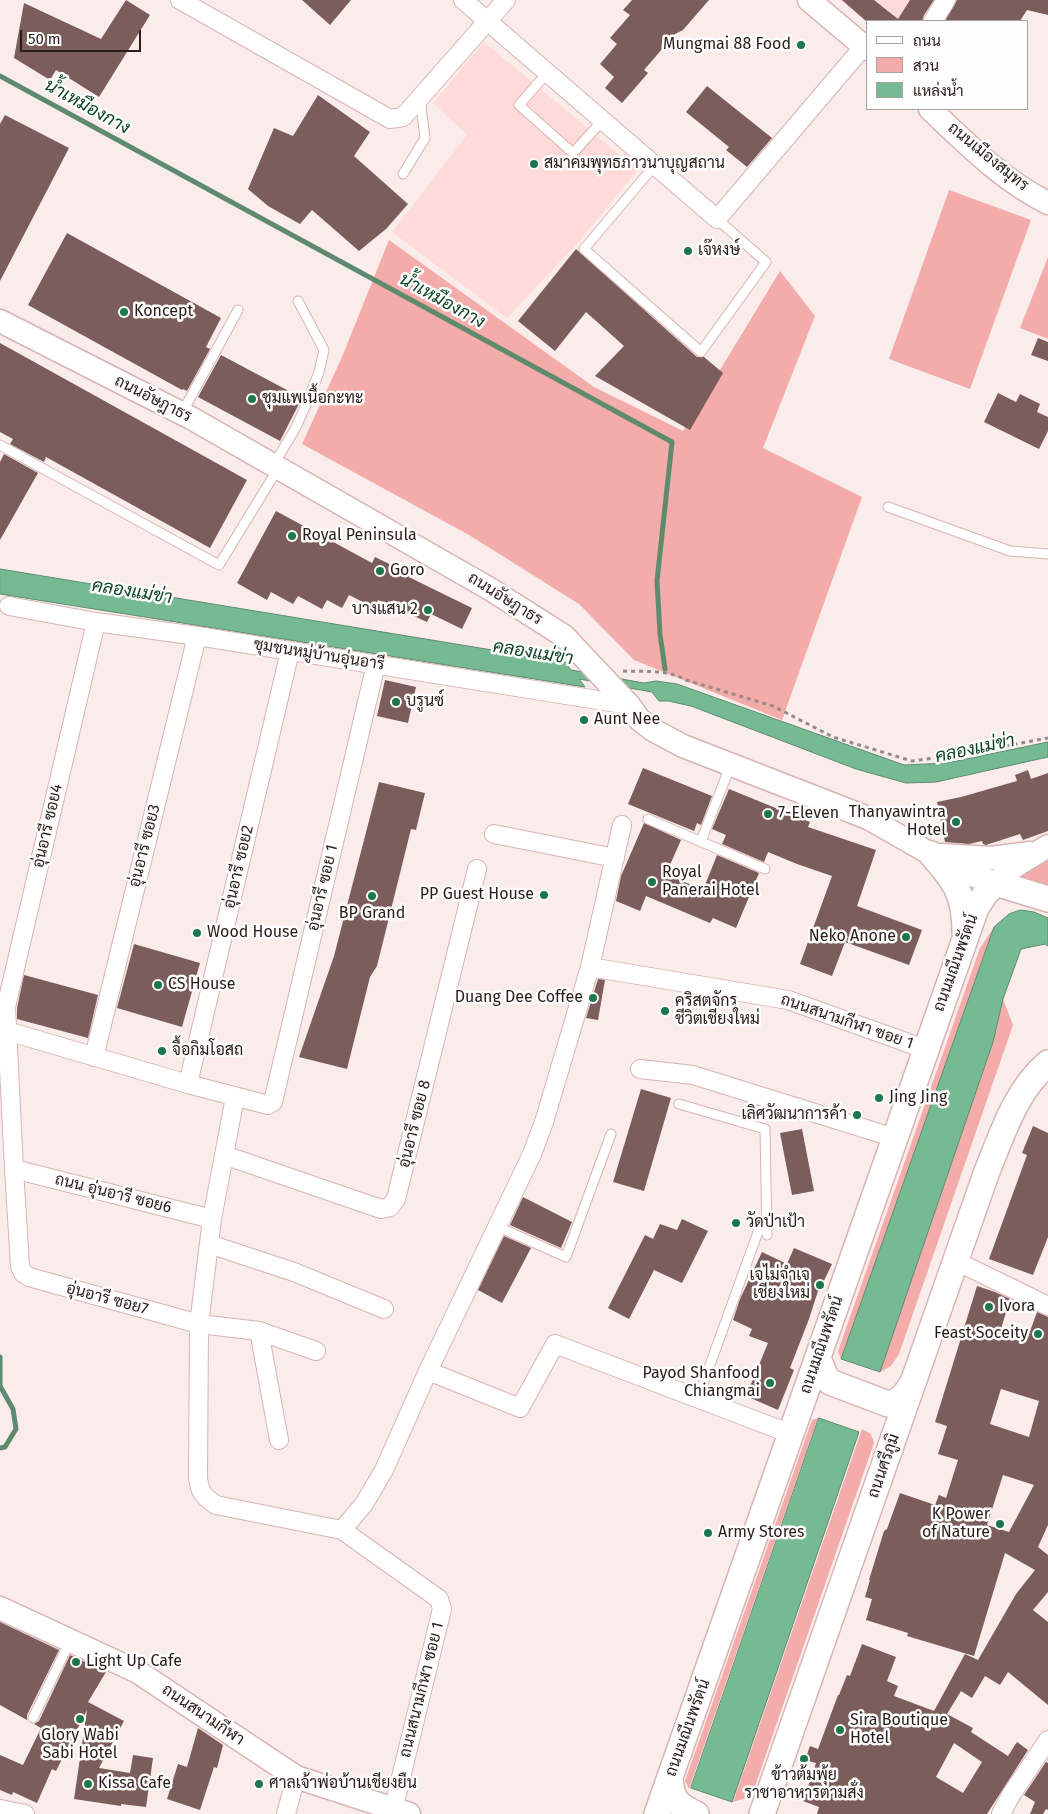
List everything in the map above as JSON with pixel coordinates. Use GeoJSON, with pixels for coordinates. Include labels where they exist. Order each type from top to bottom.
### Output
{"type":"FeatureCollection","features":[{"type":"Feature","properties":{"kind":"main road"},"geometry":{"type":"LineString","coordinates":[[931,854],[952,877],[960,896],[965,920],[965,943]]}},
{"type":"Feature","properties":{"kind":"main road"},"geometry":{"type":"LineString","coordinates":[[996,883],[1044,898]]}},
{"type":"Feature","properties":{"kind":"main road","name":"ถนนมณีนพรัตน์"},"geometry":{"type":"LineString","coordinates":[[661,1800],[976,908],[985,894],[996,883]]}},
{"type":"Feature","properties":{"kind":"main road"},"geometry":{"type":"LineString","coordinates":[[965,943],[981,920],[1008,898],[1019,896],[1044,898]]}},
{"type":"Feature","properties":{"kind":"main road","name":"ถนนศรีภูมิ"},"geometry":{"type":"LineString","coordinates":[[761,1811],[986,1174],[1008,1119],[1022,1094],[1048,1062]]}},
{"type":"Feature","properties":{"kind":"main road"},"geometry":{"type":"LineString","coordinates":[[818,1358],[826,1378],[830,1382],[888,1404],[903,1398],[913,1382]]}},
{"type":"Feature","properties":{"kind":"main road"},"geometry":{"type":"LineString","coordinates":[[801,1406],[821,1397],[827,1397],[885,1419],[892,1433],[891,1445]]}},
{"type":"Feature","properties":{"kind":"main road"},"geometry":{"type":"LineString","coordinates":[[661,1800],[671,1791],[682,1807],[696,1814]]}},
{"type":"Feature","properties":{"kind":"street"},"geometry":{"type":"LineString","coordinates":[[180,0],[390,119],[403,117],[506,0]]}},
{"type":"Feature","properties":{"kind":"street"},"geometry":{"type":"LineString","coordinates":[[463,0],[718,219],[865,47],[809,0]]}},
{"type":"Feature","properties":{"kind":"street"},"geometry":{"type":"LineString","coordinates":[[934,20],[946,0]]}},
{"type":"Feature","properties":{"kind":"street","name":"ถนนเมืองสมุทร"},"geometry":{"type":"LineString","coordinates":[[931,110],[972,149],[1011,181],[1047,199]]}},
{"type":"Feature","properties":{"kind":"street","name":"ถนนอัษฎาธร"},"geometry":{"type":"LineString","coordinates":[[0,321],[181,413],[490,589],[564,636],[622,697],[640,719],[654,730],[683,746],[868,818],[969,874],[996,883]]}},
{"type":"Feature","properties":{"kind":"street","name":"ชุมชนหมู่บ้านอุ่นอารี"},"geometry":{"type":"LineString","coordinates":[[9,606],[96,622],[376,664],[622,697]]}},
{"type":"Feature","properties":{"kind":"street","name":"อุ่นอารี ซอย4"},"geometry":{"type":"LineString","coordinates":[[20,1266],[6,1007],[96,622]]}},
{"type":"Feature","properties":{"kind":"street","name":"อุ่นอารี ซอย3"},"geometry":{"type":"LineString","coordinates":[[94,1057],[197,636]]}},
{"type":"Feature","properties":{"kind":"street","name":"อุ่นอารี ซอย2"},"geometry":{"type":"LineString","coordinates":[[188,1084],[290,651]]}},
{"type":"Feature","properties":{"kind":"street","name":"อุ่นอารี ซอย 1"},"geometry":{"type":"LineString","coordinates":[[235,1097],[268,1105],[273,1102],[376,664]]}},
{"type":"Feature","properties":{"kind":"street"},"geometry":{"type":"LineString","coordinates":[[7,1032],[235,1097],[212,1219],[199,1324],[198,1478],[200,1490],[206,1498],[216,1505],[342,1530],[364,1504],[384,1470],[428,1371],[532,1154],[544,1122],[590,967],[622,825]]}},
{"type":"Feature","properties":{"kind":"street"},"geometry":{"type":"LineString","coordinates":[[494,834],[615,858]]}},
{"type":"Feature","properties":{"kind":"street"},"geometry":{"type":"LineString","coordinates":[[931,854],[991,858],[1042,849]]}},
{"type":"Feature","properties":{"kind":"street"},"geometry":{"type":"LineString","coordinates":[[996,883],[1009,870],[1042,849]]}},
{"type":"Feature","properties":{"kind":"street","name":"อุ่นอารี ซอย 8"},"geometry":{"type":"LineString","coordinates":[[224,1155],[381,1209],[390,1207],[396,1199],[477,869]]}},
{"type":"Feature","properties":{"kind":"street","name":"ถนนสนามกีฬา ซอย 1"},"geometry":{"type":"LineString","coordinates":[[590,967],[788,1000],[925,1049]]}},
{"type":"Feature","properties":{"kind":"street"},"geometry":{"type":"LineString","coordinates":[[640,1070],[694,1075],[895,1138]]}},
{"type":"Feature","properties":{"kind":"street","name":"ถนน อุ่นอารี ซอย6"},"geometry":{"type":"LineString","coordinates":[[14,1169],[212,1219]]}},
{"type":"Feature","properties":{"kind":"street"},"geometry":{"type":"LineString","coordinates":[[210,1244],[294,1272],[384,1309]]}},
{"type":"Feature","properties":{"kind":"street"},"geometry":{"type":"LineString","coordinates":[[956,1261],[1048,1306]]}},
{"type":"Feature","properties":{"kind":"street","name":"อุ่นอารี ซอย7"},"geometry":{"type":"LineString","coordinates":[[20,1266],[23,1273],[29,1277],[199,1324],[259,1332],[316,1351]]}},
{"type":"Feature","properties":{"kind":"street"},"geometry":{"type":"LineString","coordinates":[[259,1332],[279,1440]]}},
{"type":"Feature","properties":{"kind":"street"},"geometry":{"type":"LineString","coordinates":[[428,1371],[520,1408],[554,1344],[791,1434]]}},
{"type":"Feature","properties":{"kind":"street","name":"ถนนสนามกีฬา ซอย 1"},"geometry":{"type":"LineString","coordinates":[[342,1530],[439,1599],[442,1609],[401,1812]]}},
{"type":"Feature","properties":{"kind":"street","name":"ถนนสนามกีฬา"},"geometry":{"type":"LineString","coordinates":[[0,1608],[138,1672],[296,1778],[401,1812]]}},
{"type":"Feature","properties":{"kind":"street"},"geometry":{"type":"LineString","coordinates":[[1001,1814],[1011,1795],[1048,1740]]}},
{"type":"Feature","properties":{"kind":"street"},"geometry":{"type":"LineString","coordinates":[[286,1814],[296,1778]]}},
{"type":"Feature","properties":{"kind":"street"},"geometry":{"type":"LineString","coordinates":[[0,1809],[25,1814]]}},
{"type":"Feature","properties":{"kind":"lane"},"geometry":{"type":"LineString","coordinates":[[547,73],[519,105],[574,153],[602,120]]}},
{"type":"Feature","properties":{"kind":"lane"},"geometry":{"type":"LineString","coordinates":[[403,174],[425,138],[420,98]]}},
{"type":"Feature","properties":{"kind":"lane"},"geometry":{"type":"LineString","coordinates":[[655,165],[584,249],[701,352],[766,262],[718,219]]}},
{"type":"Feature","properties":{"kind":"lane"},"geometry":{"type":"LineString","coordinates":[[0,445],[219,565],[276,466],[306,405],[319,372],[324,350],[298,301]]}},
{"type":"Feature","properties":{"kind":"lane"},"geometry":{"type":"LineString","coordinates":[[181,413],[238,310]]}},
{"type":"Feature","properties":{"kind":"lane"},"geometry":{"type":"LineString","coordinates":[[888,507],[1010,551],[1048,554]]}},
{"type":"Feature","properties":{"kind":"lane"},"geometry":{"type":"LineString","coordinates":[[701,841],[731,764]]}},
{"type":"Feature","properties":{"kind":"lane"},"geometry":{"type":"LineString","coordinates":[[648,819],[765,869]]}},
{"type":"Feature","properties":{"kind":"lane"},"geometry":{"type":"LineString","coordinates":[[679,1104],[765,1129],[762,1233],[698,1398]]}},
{"type":"Feature","properties":{"kind":"lane"},"geometry":{"type":"LineString","coordinates":[[496,1226],[566,1257],[611,1134]]}},
{"type":"Feature","properties":{"kind":"lane"},"geometry":{"type":"LineString","coordinates":[[33,1718],[70,1640]]}},
{"type":"Feature","properties":{"kind":"path"},"geometry":{"type":"LineString","coordinates":[[595,669],[625,672],[656,671],[679,676],[686,680],[773,706],[834,738],[912,761],[958,756],[1048,738]]}},
{"type":"Feature","properties":{"kind":"shaded area"},"geometry":{"type":"Polygon","coordinates":[[[840,0],[936,0],[924,20],[866,21],[840,0]]]}},
{"type":"Feature","properties":{"kind":"shaded area"},"geometry":{"type":"Polygon","coordinates":[[[484,42],[638,170],[575,246],[507,318],[392,232],[467,135],[433,103],[484,42]]]}},
{"type":"Feature","properties":{"kind":"green space"},"geometry":{"type":"Polygon","coordinates":[[[949,190],[1031,220],[970,389],[889,359],[949,190]]]}},
{"type":"Feature","properties":{"kind":"green space"},"geometry":{"type":"Polygon","coordinates":[[[389,240],[594,387],[683,431],[780,271],[815,316],[763,448],[862,497],[782,720],[634,660],[579,604],[469,535],[302,444],[342,357],[389,240]]]}},
{"type":"Feature","properties":{"kind":"green space"},"geometry":{"type":"Polygon","coordinates":[[[1048,257],[1048,339],[1020,328],[1048,257]]]}},
{"type":"Feature","properties":{"kind":"green space"},"geometry":{"type":"Polygon","coordinates":[[[1048,854],[1048,888],[1012,876],[1048,854]]]}},
{"type":"Feature","properties":{"kind":"green space"},"geometry":{"type":"Polygon","coordinates":[[[994,927],[841,1359],[838,1351],[980,948],[994,927]]]}},
{"type":"Feature","properties":{"kind":"green space"},"geometry":{"type":"Polygon","coordinates":[[[1003,999],[1013,1025],[899,1354],[891,1366],[880,1372],[993,1042],[1003,999]]]}},
{"type":"Feature","properties":{"kind":"green space"},"geometry":{"type":"Polygon","coordinates":[[[818,1418],[689,1789],[685,1781],[812,1420],[818,1418]]]}},
{"type":"Feature","properties":{"kind":"green space"},"geometry":{"type":"Polygon","coordinates":[[[862,1429],[871,1434],[874,1443],[753,1792],[743,1799],[733,1802],[862,1429]]]}},
{"type":"Feature","properties":{"kind":"water","name":"คลองแม่ข่า"},"geometry":{"type":"Polygon","coordinates":[[[0,569],[565,662],[571,670],[644,683],[656,681],[677,684],[904,765],[947,763],[1048,742],[1048,757],[936,782],[906,783],[856,769],[691,706],[659,701],[652,692],[579,679],[585,687],[0,594],[0,569]]]}},
{"type":"Feature","properties":{"kind":"water"},"geometry":{"type":"Polygon","coordinates":[[[1021,910],[1034,912],[1048,918],[1048,946],[1045,944],[1021,949],[1003,999],[993,1042],[880,1372],[841,1359],[994,927],[1009,914],[1021,910]]]}},
{"type":"Feature","properties":{"kind":"water"},"geometry":{"type":"Polygon","coordinates":[[[819,1418],[859,1432],[732,1802],[691,1788],[819,1418]]]}},
{"type":"Feature","properties":{"kind":"building"},"geometry":{"type":"Polygon","coordinates":[[[126,0],[150,15],[99,97],[56,70],[50,80],[14,58],[24,3],[101,39],[126,0]]]}},
{"type":"Feature","properties":{"kind":"building"},"geometry":{"type":"Polygon","coordinates":[[[302,0],[351,0],[330,25],[302,0]]]}},
{"type":"Feature","properties":{"kind":"building"},"geometry":{"type":"Polygon","coordinates":[[[632,0],[709,0],[683,30],[675,34],[644,70],[648,73],[622,103],[605,88],[614,77],[600,64],[617,44],[610,38],[630,15],[623,10],[632,0]]]}},
{"type":"Feature","properties":{"kind":"building"},"geometry":{"type":"Polygon","coordinates":[[[842,0],[874,0],[898,19],[910,0],[934,0],[922,20],[866,21],[842,0]]]}},
{"type":"Feature","properties":{"kind":"building"},"geometry":{"type":"Polygon","coordinates":[[[957,0],[1048,0],[1048,15],[1027,10],[1021,20],[946,20],[957,0]]]}},
{"type":"Feature","properties":{"kind":"building"},"geometry":{"type":"Polygon","coordinates":[[[707,86],[772,138],[747,167],[726,150],[729,147],[686,112],[707,86]]]}},
{"type":"Feature","properties":{"kind":"building"},"geometry":{"type":"Polygon","coordinates":[[[318,95],[370,132],[354,156],[408,204],[386,229],[359,251],[312,210],[300,224],[268,206],[248,189],[274,128],[293,136],[318,95]]]}},
{"type":"Feature","properties":{"kind":"building"},"geometry":{"type":"Polygon","coordinates":[[[5,115],[69,148],[0,281],[0,124],[5,115]]]}},
{"type":"Feature","properties":{"kind":"building","name":"Koncept"},"geometry":{"type":"Polygon","coordinates":[[[67,233],[221,318],[206,347],[210,349],[187,391],[28,305],[67,233]]]}},
{"type":"Feature","properties":{"kind":"building"},"geometry":{"type":"Polygon","coordinates":[[[576,249],[697,357],[704,357],[723,373],[690,430],[595,376],[624,346],[586,312],[555,351],[518,321],[576,249]]]}},
{"type":"Feature","properties":{"kind":"building"},"geometry":{"type":"Polygon","coordinates":[[[1038,338],[1048,342],[1048,361],[1031,355],[1038,338]]]}},
{"type":"Feature","properties":{"kind":"building"},"geometry":{"type":"Polygon","coordinates":[[[0,343],[247,480],[210,548],[46,457],[44,462],[10,444],[13,439],[0,432],[0,343]]]}},
{"type":"Feature","properties":{"kind":"building","name":"ชุมแพเนื้อกะทะ"},"geometry":{"type":"Polygon","coordinates":[[[221,355],[302,398],[280,441],[198,397],[221,355]]]}},
{"type":"Feature","properties":{"kind":"building"},"geometry":{"type":"Polygon","coordinates":[[[998,393],[1016,402],[1020,394],[1040,404],[1037,412],[1048,417],[1048,431],[1039,449],[984,422],[998,393]]]}},
{"type":"Feature","properties":{"kind":"building"},"geometry":{"type":"Polygon","coordinates":[[[4,454],[38,473],[0,540],[0,462],[4,454]]]}},
{"type":"Feature","properties":{"kind":"building","name":"Royal Peninsula"},"geometry":{"type":"Polygon","coordinates":[[[276,511],[372,563],[375,557],[410,574],[409,577],[472,608],[462,629],[431,614],[427,622],[378,600],[375,608],[349,595],[342,608],[327,600],[322,609],[298,596],[293,604],[271,592],[267,600],[237,583],[276,511]]]}},
{"type":"Feature","properties":{"kind":"building","name":"บรูนซ์"},"geometry":{"type":"Polygon","coordinates":[[[385,680],[416,687],[408,723],[377,716],[385,680]]]}},
{"type":"Feature","properties":{"kind":"building"},"geometry":{"type":"Polygon","coordinates":[[[643,768],[712,796],[701,825],[697,823],[694,831],[628,804],[643,768]]]}},
{"type":"Feature","properties":{"kind":"building"},"geometry":{"type":"Polygon","coordinates":[[[1028,770],[1031,779],[1048,773],[1048,831],[1023,840],[1020,834],[986,845],[982,841],[969,844],[945,842],[937,802],[1017,781],[1015,775],[1028,770]]]}},
{"type":"Feature","properties":{"kind":"building"},"geometry":{"type":"Polygon","coordinates":[[[379,782],[425,793],[416,830],[411,829],[377,966],[370,977],[347,1069],[299,1057],[334,956],[379,782]]]}},
{"type":"Feature","properties":{"kind":"building"},"geometry":{"type":"Polygon","coordinates":[[[729,789],[810,822],[808,827],[876,850],[857,906],[922,930],[909,965],[845,942],[832,976],[800,964],[832,876],[768,852],[764,862],[722,844],[726,835],[712,829],[729,789]]]}},
{"type":"Feature","properties":{"kind":"building","name":"Royal Panerai Hotel"},"geometry":{"type":"Polygon","coordinates":[[[644,823],[681,840],[666,874],[703,890],[717,855],[759,873],[736,928],[713,918],[710,923],[646,896],[640,911],[616,901],[621,876],[644,823]]]}},
{"type":"Feature","properties":{"kind":"building","name":"CS House"},"geometry":{"type":"Polygon","coordinates":[[[134,944],[200,963],[182,1027],[117,1008],[134,944]]]}},
{"type":"Feature","properties":{"kind":"building"},"geometry":{"type":"Polygon","coordinates":[[[24,975],[98,995],[88,1038],[17,1019],[17,1008],[24,975]]]}},
{"type":"Feature","properties":{"kind":"building"},"geometry":{"type":"Polygon","coordinates":[[[598,979],[605,980],[598,1020],[586,1018],[598,979]]]}},
{"type":"Feature","properties":{"kind":"building"},"geometry":{"type":"Polygon","coordinates":[[[641,1089],[671,1098],[644,1191],[613,1182],[641,1089]]]}},
{"type":"Feature","properties":{"kind":"building"},"geometry":{"type":"Polygon","coordinates":[[[1033,1126],[1048,1133],[1048,1237],[1033,1275],[989,1259],[1027,1155],[1022,1153],[1033,1126]]]}},
{"type":"Feature","properties":{"kind":"building"},"geometry":{"type":"Polygon","coordinates":[[[802,1129],[814,1191],[792,1195],[780,1133],[802,1129]]]}},
{"type":"Feature","properties":{"kind":"building"},"geometry":{"type":"Polygon","coordinates":[[[523,1197],[572,1222],[561,1248],[510,1225],[523,1197]]]}},
{"type":"Feature","properties":{"kind":"building"},"geometry":{"type":"Polygon","coordinates":[[[682,1219],[708,1231],[682,1283],[654,1270],[629,1319],[608,1308],[645,1235],[653,1239],[660,1224],[677,1230],[682,1219]]]}},
{"type":"Feature","properties":{"kind":"building"},"geometry":{"type":"Polygon","coordinates":[[[504,1236],[531,1248],[502,1303],[478,1290],[504,1236]]]}},
{"type":"Feature","properties":{"kind":"building"},"geometry":{"type":"Polygon","coordinates":[[[794,1248],[832,1264],[818,1291],[790,1368],[794,1370],[778,1410],[746,1396],[768,1343],[749,1336],[752,1329],[733,1320],[740,1299],[762,1252],[787,1264],[794,1248]]]}},
{"type":"Feature","properties":{"kind":"building"},"geometry":{"type":"Polygon","coordinates":[[[977,1286],[1010,1299],[1001,1329],[1028,1337],[1037,1312],[1048,1317],[1048,1525],[1038,1547],[1048,1555],[1048,1592],[1033,1610],[1048,1622],[1048,1705],[1008,1672],[1000,1685],[985,1676],[972,1698],[961,1691],[947,1714],[973,1728],[971,1732],[1008,1756],[1017,1742],[1028,1750],[987,1814],[817,1814],[819,1807],[803,1801],[816,1763],[805,1760],[810,1746],[818,1749],[838,1695],[847,1675],[850,1676],[862,1644],[896,1657],[887,1681],[898,1686],[894,1696],[934,1711],[965,1654],[978,1660],[1016,1594],[1035,1570],[1005,1553],[974,1656],[907,1636],[908,1633],[866,1620],[872,1599],[865,1597],[869,1580],[884,1531],[887,1529],[900,1493],[935,1505],[939,1495],[946,1498],[958,1460],[938,1454],[947,1426],[935,1422],[977,1286]],[[1001,1389],[990,1424],[1029,1437],[1039,1401],[1001,1389]],[[1003,1475],[987,1525],[1009,1532],[1034,1485],[1003,1475]],[[954,1743],[936,1777],[963,1793],[982,1762],[954,1743]]]}},
{"type":"Feature","properties":{"kind":"building"},"geometry":{"type":"Polygon","coordinates":[[[0,1622],[59,1650],[27,1715],[27,1720],[0,1705],[0,1622]]]}},
{"type":"Feature","properties":{"kind":"building"},"geometry":{"type":"Polygon","coordinates":[[[70,1655],[106,1672],[88,1702],[124,1721],[99,1768],[130,1773],[133,1755],[153,1758],[146,1807],[121,1804],[121,1806],[74,1799],[87,1710],[56,1771],[52,1769],[37,1803],[13,1792],[12,1795],[0,1790],[0,1755],[23,1765],[41,1728],[34,1724],[39,1721],[70,1655]]]}},
{"type":"Feature","properties":{"kind":"building"},"geometry":{"type":"Polygon","coordinates":[[[198,1728],[223,1745],[217,1768],[214,1767],[200,1810],[167,1799],[178,1764],[187,1767],[198,1728]]]}},
{"type":"Feature","properties":{"kind":"building"},"geometry":{"type":"Polygon","coordinates":[[[1046,1762],[1048,1763],[1048,1810],[1046,1809],[1043,1814],[1030,1814],[1035,1802],[1024,1795],[1046,1762]]]}},
{"type":"Feature","properties":{"kind":"waterway","name":"น้ำเหมืองกาง"},"geometry":{"type":"LineString","coordinates":[[0,76],[672,442],[657,581],[660,634],[665,669]]}},
{"type":"Feature","properties":{"kind":"waterway"},"geometry":{"type":"LineString","coordinates":[[0,1357],[0,1386],[13,1409],[16,1429],[5,1447],[0,1448]]}},
{"type":"Feature","properties":{"kind":"place","name":"Mungmai 88 Food"},"geometry":{"type":"Point","coordinates":[801,45]}},
{"type":"Feature","properties":{"kind":"place","name":"สมาคมพุทธภาวนาบุญสถาน"},"geometry":{"type":"Point","coordinates":[534,164]}},
{"type":"Feature","properties":{"kind":"place","name":"เจ๊หงษ์"},"geometry":{"type":"Point","coordinates":[688,251]}},
{"type":"Feature","properties":{"kind":"place","name":"Koncept"},"geometry":{"type":"Point","coordinates":[124,312]}},
{"type":"Feature","properties":{"kind":"place","name":"ชุมแพเนื้อกะทะ"},"geometry":{"type":"Point","coordinates":[252,399]}},
{"type":"Feature","properties":{"kind":"place","name":"Royal Peninsula"},"geometry":{"type":"Point","coordinates":[292,536]}},
{"type":"Feature","properties":{"kind":"place","name":"Goro"},"geometry":{"type":"Point","coordinates":[380,571]}},
{"type":"Feature","properties":{"kind":"place","name":"บางแสน 2"},"geometry":{"type":"Point","coordinates":[428,610]}},
{"type":"Feature","properties":{"kind":"place","name":"บรูนซ์"},"geometry":{"type":"Point","coordinates":[396,702]}},
{"type":"Feature","properties":{"kind":"place","name":"Aunt Nee"},"geometry":{"type":"Point","coordinates":[584,720]}},
{"type":"Feature","properties":{"kind":"place","name":"7-Eleven"},"geometry":{"type":"Point","coordinates":[768,814]}},
{"type":"Feature","properties":{"kind":"place","name":"Thanyawintra Hotel"},"geometry":{"type":"Point","coordinates":[956,822]}},
{"type":"Feature","properties":{"kind":"place","name":"Royal Panerai Hotel"},"geometry":{"type":"Point","coordinates":[652,882]}},
{"type":"Feature","properties":{"kind":"place","name":"PP Guest House"},"geometry":{"type":"Point","coordinates":[544,895]}},
{"type":"Feature","properties":{"kind":"place","name":"BP Grand"},"geometry":{"type":"Point","coordinates":[372,896]}},
{"type":"Feature","properties":{"kind":"place","name":"Wood House"},"geometry":{"type":"Point","coordinates":[197,933]}},
{"type":"Feature","properties":{"kind":"place","name":"Neko Anone"},"geometry":{"type":"Point","coordinates":[906,937]}},
{"type":"Feature","properties":{"kind":"place","name":"CS House"},"geometry":{"type":"Point","coordinates":[158,985]}},
{"type":"Feature","properties":{"kind":"place","name":"Duang Dee Coffee"},"geometry":{"type":"Point","coordinates":[593,998]}},
{"type":"Feature","properties":{"kind":"place","name":"คริสตจักร ชีวิตเชียงใหม่"},"geometry":{"type":"Point","coordinates":[665,1011]}},
{"type":"Feature","properties":{"kind":"place","name":"จื้อกิมโอสถ"},"geometry":{"type":"Point","coordinates":[162,1051]}},
{"type":"Feature","properties":{"kind":"place","name":"Jing Jing"},"geometry":{"type":"Point","coordinates":[879,1098]}},
{"type":"Feature","properties":{"kind":"place","name":"เลิศวัฒนาการค้า"},"geometry":{"type":"Point","coordinates":[857,1115]}},
{"type":"Feature","properties":{"kind":"place","name":"วัดป่าเป้า"},"geometry":{"type":"Point","coordinates":[736,1223]}},
{"type":"Feature","properties":{"kind":"place","name":"เจไม่จำเจ เชียงใหม่"},"geometry":{"type":"Point","coordinates":[820,1285]}},
{"type":"Feature","properties":{"kind":"place","name":"Ivora"},"geometry":{"type":"Point","coordinates":[989,1307]}},
{"type":"Feature","properties":{"kind":"place","name":"Feast Soceity"},"geometry":{"type":"Point","coordinates":[1038,1334]}},
{"type":"Feature","properties":{"kind":"place","name":"Payod Shanfood Chiangmai"},"geometry":{"type":"Point","coordinates":[770,1383]}},
{"type":"Feature","properties":{"kind":"place","name":"K Power of Nature"},"geometry":{"type":"Point","coordinates":[1000,1524]}},
{"type":"Feature","properties":{"kind":"place","name":"Army Stores"},"geometry":{"type":"Point","coordinates":[708,1533]}},
{"type":"Feature","properties":{"kind":"place","name":"Light Up Cafe"},"geometry":{"type":"Point","coordinates":[76,1662]}},
{"type":"Feature","properties":{"kind":"place","name":"Glory Wabi Sabi Hotel"},"geometry":{"type":"Point","coordinates":[80,1719]}},
{"type":"Feature","properties":{"kind":"place","name":"Sira Boutique Hotel"},"geometry":{"type":"Point","coordinates":[840,1730]}},
{"type":"Feature","properties":{"kind":"place","name":"ข้าวต้มพุ้ย ราชาอาหารตามสั่ง"},"geometry":{"type":"Point","coordinates":[804,1759]}},
{"type":"Feature","properties":{"kind":"place","name":"Kissa Cafe"},"geometry":{"type":"Point","coordinates":[88,1784]}},
{"type":"Feature","properties":{"kind":"place","name":"ศาลเจ้าพ่อบ้านเชียงยืน"},"geometry":{"type":"Point","coordinates":[259,1784]}}]}
